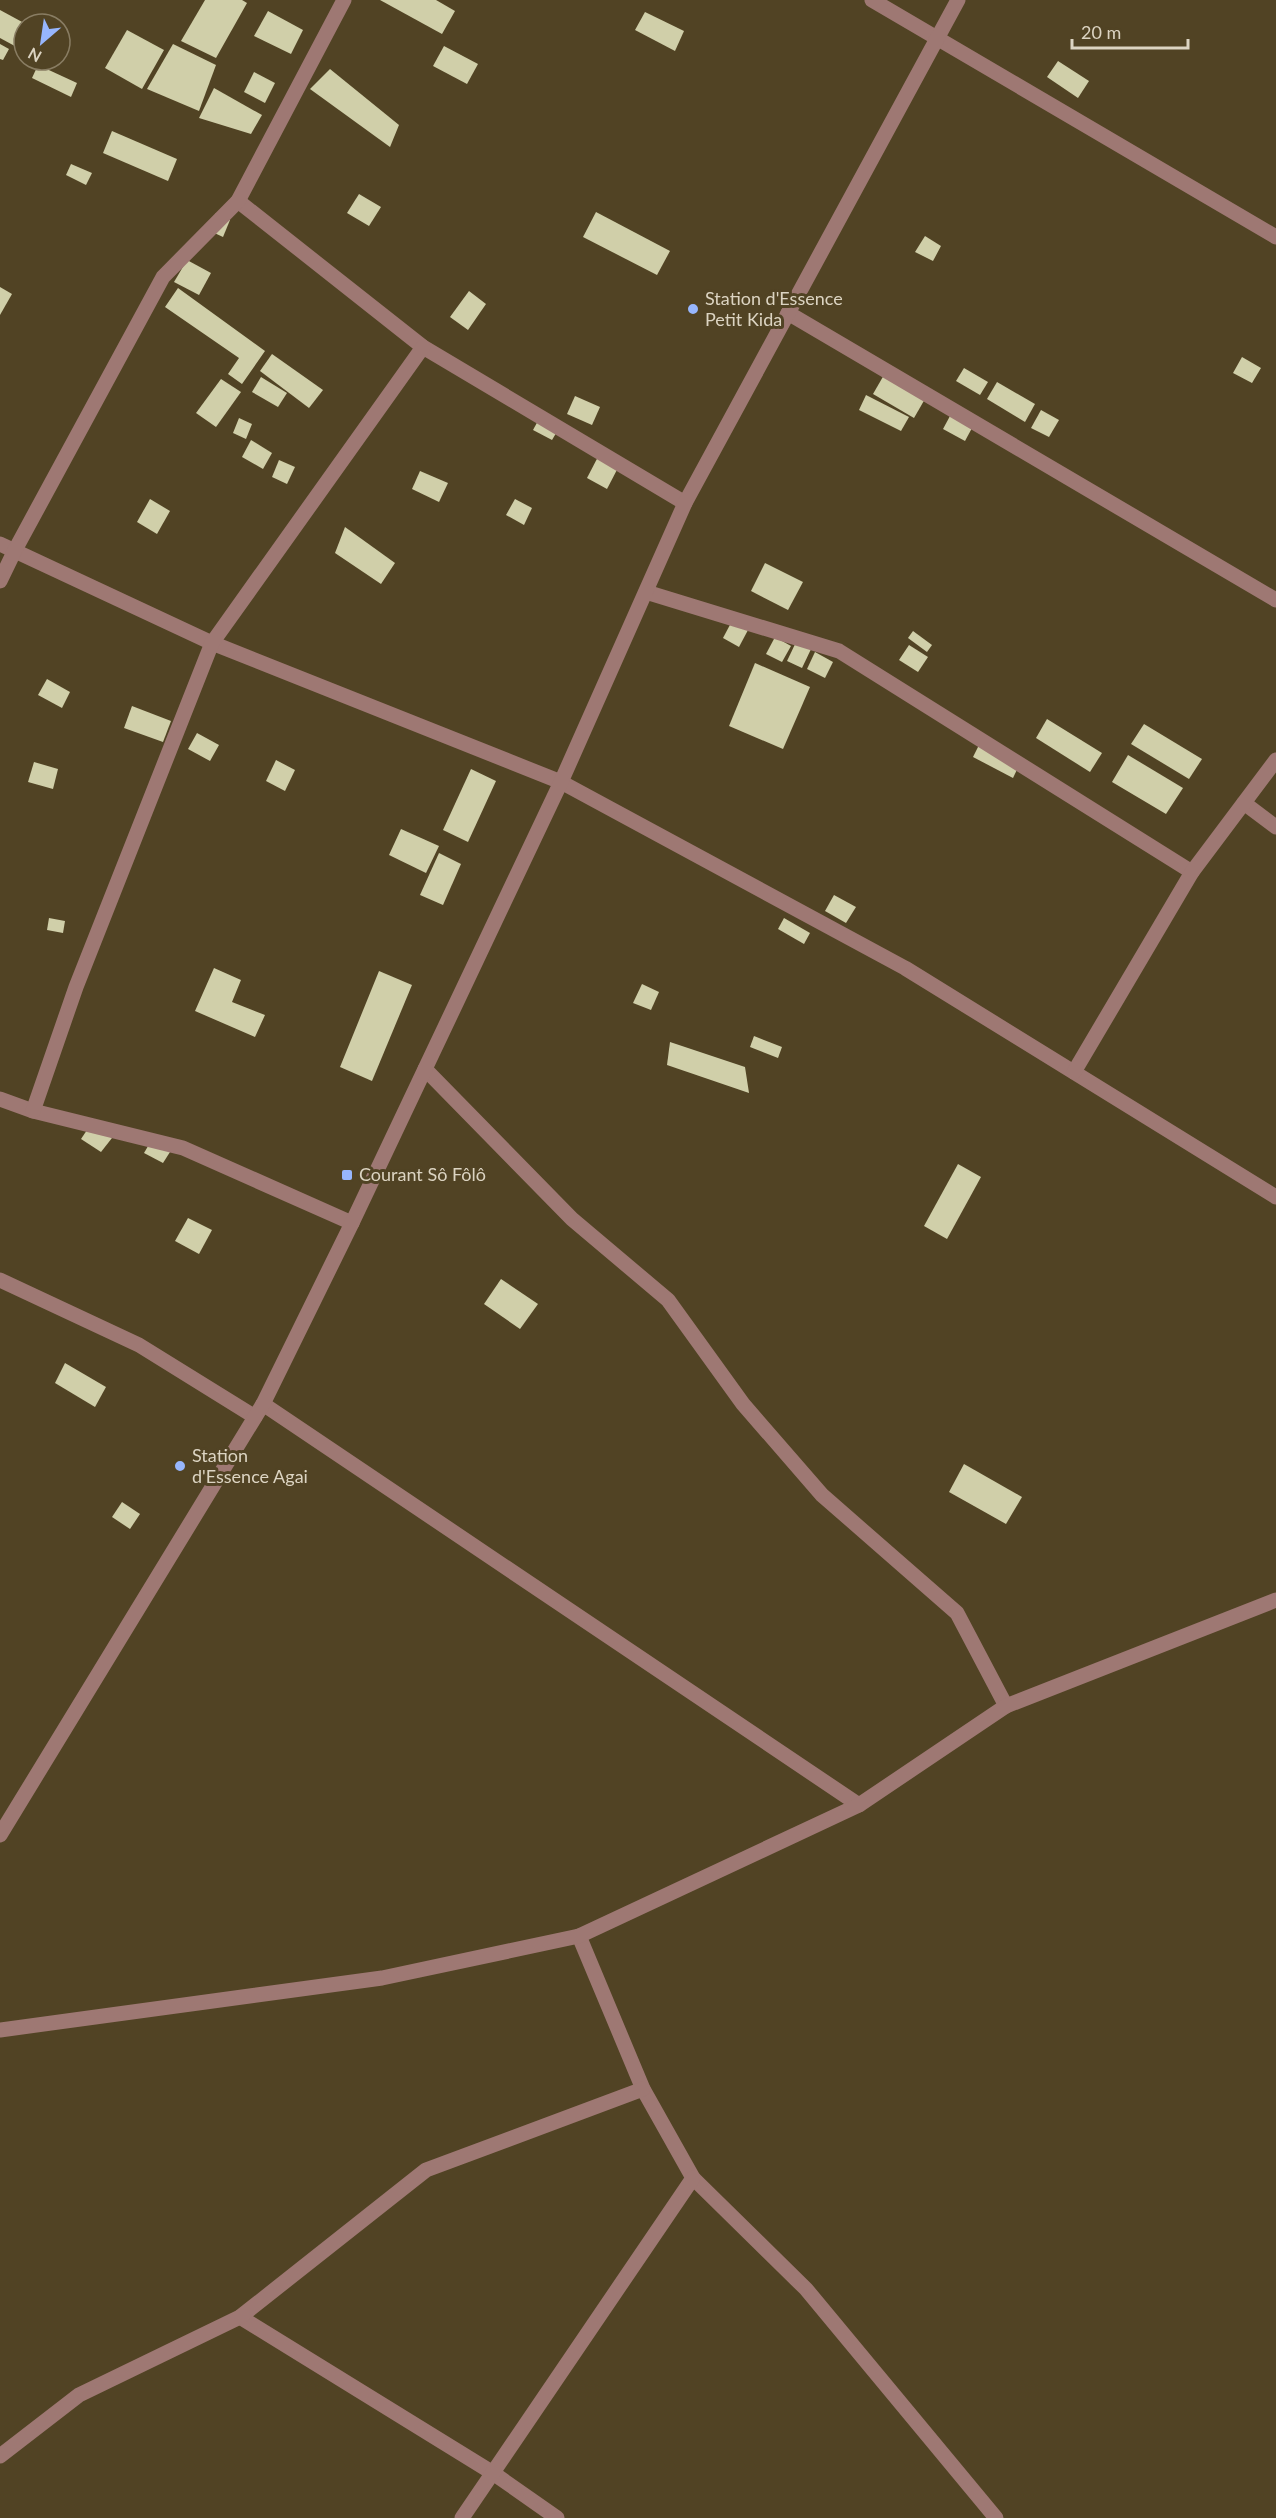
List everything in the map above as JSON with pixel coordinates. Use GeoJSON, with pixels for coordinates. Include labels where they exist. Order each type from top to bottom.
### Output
{"type":"FeatureCollection","features":[{"type":"Feature","properties":{"kind":"street"},"geometry":{"type":"LineString","coordinates":[[0,581],[164,277],[238,201],[344,0]]}},
{"type":"Feature","properties":{"kind":"street"},"geometry":{"type":"LineString","coordinates":[[872,0],[1276,237]]}},
{"type":"Feature","properties":{"kind":"street"},"geometry":{"type":"LineString","coordinates":[[0,1835],[259,1410],[352,1223],[561,782],[685,503],[958,0]]}},
{"type":"Feature","properties":{"kind":"street"},"geometry":{"type":"LineString","coordinates":[[238,201],[423,347],[685,503]]}},
{"type":"Feature","properties":{"kind":"street"},"geometry":{"type":"LineString","coordinates":[[788,313],[1276,600]]}},
{"type":"Feature","properties":{"kind":"street"},"geometry":{"type":"LineString","coordinates":[[33,1111],[76,987],[212,643],[423,347]]}},
{"type":"Feature","properties":{"kind":"street"},"geometry":{"type":"LineString","coordinates":[[0,544],[212,643],[561,782],[905,968],[1276,1197]]}},
{"type":"Feature","properties":{"kind":"street"},"geometry":{"type":"LineString","coordinates":[[645,592],[839,651],[1192,872]]}},
{"type":"Feature","properties":{"kind":"street"},"geometry":{"type":"LineString","coordinates":[[1074,1072],[1192,872],[1276,759]]}},
{"type":"Feature","properties":{"kind":"street"},"geometry":{"type":"LineString","coordinates":[[1244,803],[1276,827]]}},
{"type":"Feature","properties":{"kind":"street"},"geometry":{"type":"LineString","coordinates":[[426,1069],[572,1219],[668,1300],[743,1404],[822,1495],[957,1613],[1006,1706]]}},
{"type":"Feature","properties":{"kind":"street"},"geometry":{"type":"LineString","coordinates":[[0,1099],[33,1111],[183,1148],[352,1223]]}},
{"type":"Feature","properties":{"kind":"street"},"geometry":{"type":"LineString","coordinates":[[0,1280],[139,1345],[259,1410],[859,1805]]}},
{"type":"Feature","properties":{"kind":"street"},"geometry":{"type":"LineString","coordinates":[[0,2030],[382,1978],[579,1936],[859,1805],[1006,1706],[1276,1600]]}},
{"type":"Feature","properties":{"kind":"street"},"geometry":{"type":"LineString","coordinates":[[579,1936],[643,2089],[693,2178],[806,2289],[996,2518]]}},
{"type":"Feature","properties":{"kind":"street"},"geometry":{"type":"LineString","coordinates":[[0,2456],[79,2395],[240,2317],[426,2170],[643,2089]]}},
{"type":"Feature","properties":{"kind":"street"},"geometry":{"type":"LineString","coordinates":[[462,2518],[693,2178]]}},
{"type":"Feature","properties":{"kind":"street"},"geometry":{"type":"LineString","coordinates":[[240,2317],[493,2472],[557,2518]]}},
{"type":"Feature","properties":{"kind":"building"},"geometry":{"type":"Polygon","coordinates":[[[205,0],[242,0],[247,3],[216,58],[181,41],[205,0]]]}},
{"type":"Feature","properties":{"kind":"building"},"geometry":{"type":"Polygon","coordinates":[[[380,0],[436,0],[455,11],[442,34],[380,0]]]}},
{"type":"Feature","properties":{"kind":"building"},"geometry":{"type":"Polygon","coordinates":[[[0,10],[12,16],[12,44],[0,38],[0,10]]]}},
{"type":"Feature","properties":{"kind":"building"},"geometry":{"type":"Polygon","coordinates":[[[268,11],[303,30],[291,54],[254,36],[268,11]]]}},
{"type":"Feature","properties":{"kind":"building"},"geometry":{"type":"Polygon","coordinates":[[[645,12],[684,31],[675,51],[635,30],[645,12]]]}},
{"type":"Feature","properties":{"kind":"building"},"geometry":{"type":"Polygon","coordinates":[[[127,30],[164,50],[142,89],[105,68],[127,30]]]}},
{"type":"Feature","properties":{"kind":"building"},"geometry":{"type":"Polygon","coordinates":[[[0,44],[9,49],[3,60],[0,59],[0,44]]]}},
{"type":"Feature","properties":{"kind":"building"},"geometry":{"type":"Polygon","coordinates":[[[173,44],[216,65],[199,111],[147,89],[173,44]]]}},
{"type":"Feature","properties":{"kind":"building"},"geometry":{"type":"Polygon","coordinates":[[[444,46],[478,64],[467,84],[433,66],[444,46]]]}},
{"type":"Feature","properties":{"kind":"building"},"geometry":{"type":"Polygon","coordinates":[[[1058,61],[1089,81],[1078,98],[1047,77],[1058,61]]]}},
{"type":"Feature","properties":{"kind":"building"},"geometry":{"type":"Polygon","coordinates":[[[330,69],[399,125],[390,147],[310,89],[330,69]]]}},
{"type":"Feature","properties":{"kind":"building"},"geometry":{"type":"Polygon","coordinates":[[[35,72],[53,72],[77,83],[71,97],[32,78],[35,72]]]}},
{"type":"Feature","properties":{"kind":"building"},"geometry":{"type":"Polygon","coordinates":[[[254,72],[275,83],[265,103],[244,92],[254,72]]]}},
{"type":"Feature","properties":{"kind":"building"},"geometry":{"type":"Polygon","coordinates":[[[214,88],[262,115],[251,134],[199,118],[214,88]]]}},
{"type":"Feature","properties":{"kind":"building"},"geometry":{"type":"Polygon","coordinates":[[[112,131],[177,159],[168,181],[103,153],[112,131]]]}},
{"type":"Feature","properties":{"kind":"building"},"geometry":{"type":"Polygon","coordinates":[[[71,164],[92,173],[86,185],[66,175],[71,164]]]}},
{"type":"Feature","properties":{"kind":"building"},"geometry":{"type":"Polygon","coordinates":[[[359,194],[381,207],[369,226],[347,213],[359,194]]]}},
{"type":"Feature","properties":{"kind":"building"},"geometry":{"type":"Polygon","coordinates":[[[596,212],[670,251],[657,275],[583,237],[596,212]]]}},
{"type":"Feature","properties":{"kind":"building"},"geometry":{"type":"Polygon","coordinates":[[[216,213],[230,220],[223,237],[208,230],[216,213]]]}},
{"type":"Feature","properties":{"kind":"building"},"geometry":{"type":"Polygon","coordinates":[[[925,236],[941,246],[933,261],[915,252],[925,236]]]}},
{"type":"Feature","properties":{"kind":"building"},"geometry":{"type":"Polygon","coordinates":[[[187,260],[211,273],[199,295],[174,282],[187,260]]]}},
{"type":"Feature","properties":{"kind":"building"},"geometry":{"type":"Polygon","coordinates":[[[0,287],[12,294],[0,315],[0,287]]]}},
{"type":"Feature","properties":{"kind":"building"},"geometry":{"type":"Polygon","coordinates":[[[178,288],[265,351],[242,384],[228,374],[239,358],[165,307],[178,288]]]}},
{"type":"Feature","properties":{"kind":"building"},"geometry":{"type":"Polygon","coordinates":[[[469,291],[486,304],[468,330],[450,317],[469,291]]]}},
{"type":"Feature","properties":{"kind":"building"},"geometry":{"type":"Polygon","coordinates":[[[272,354],[323,390],[309,408],[260,371],[272,354]]]}},
{"type":"Feature","properties":{"kind":"building"},"geometry":{"type":"Polygon","coordinates":[[[1242,357],[1261,368],[1252,383],[1233,373],[1242,357]]]}},
{"type":"Feature","properties":{"kind":"building"},"geometry":{"type":"Polygon","coordinates":[[[888,368],[929,392],[914,418],[873,394],[888,368]]]}},
{"type":"Feature","properties":{"kind":"building"},"geometry":{"type":"Polygon","coordinates":[[[964,368],[988,382],[980,395],[956,381],[964,368]]]}},
{"type":"Feature","properties":{"kind":"building"},"geometry":{"type":"Polygon","coordinates":[[[261,377],[287,393],[278,407],[252,392],[261,377]]]}},
{"type":"Feature","properties":{"kind":"building"},"geometry":{"type":"Polygon","coordinates":[[[221,379],[241,392],[216,427],[196,413],[221,379]]]}},
{"type":"Feature","properties":{"kind":"building"},"geometry":{"type":"Polygon","coordinates":[[[997,382],[1035,404],[1025,422],[987,399],[997,382]]]}},
{"type":"Feature","properties":{"kind":"building"},"geometry":{"type":"Polygon","coordinates":[[[866,395],[909,417],[901,431],[859,410],[866,395]]]}},
{"type":"Feature","properties":{"kind":"building"},"geometry":{"type":"Polygon","coordinates":[[[575,396],[600,407],[592,425],[567,414],[575,396]]]}},
{"type":"Feature","properties":{"kind":"building"},"geometry":{"type":"Polygon","coordinates":[[[1041,410],[1059,420],[1049,437],[1031,428],[1041,410]]]}},
{"type":"Feature","properties":{"kind":"building"},"geometry":{"type":"Polygon","coordinates":[[[950,416],[972,428],[965,441],[943,429],[950,416]]]}},
{"type":"Feature","properties":{"kind":"building"},"geometry":{"type":"Polygon","coordinates":[[[239,418],[252,424],[246,439],[233,433],[239,418]]]}},
{"type":"Feature","properties":{"kind":"building"},"geometry":{"type":"Polygon","coordinates":[[[539,419],[558,430],[552,440],[533,430],[539,419]]]}},
{"type":"Feature","properties":{"kind":"building"},"geometry":{"type":"Polygon","coordinates":[[[251,440],[272,453],[263,469],[242,457],[251,440]]]}},
{"type":"Feature","properties":{"kind":"building"},"geometry":{"type":"Polygon","coordinates":[[[600,453],[620,464],[607,489],[587,478],[600,453]]]}},
{"type":"Feature","properties":{"kind":"building"},"geometry":{"type":"Polygon","coordinates":[[[279,460],[295,467],[287,484],[272,477],[279,460]]]}},
{"type":"Feature","properties":{"kind":"building"},"geometry":{"type":"Polygon","coordinates":[[[420,471],[448,483],[439,502],[412,489],[420,471]]]}},
{"type":"Feature","properties":{"kind":"building"},"geometry":{"type":"Polygon","coordinates":[[[150,499],[170,511],[157,534],[137,522],[150,499]]]}},
{"type":"Feature","properties":{"kind":"building"},"geometry":{"type":"Polygon","coordinates":[[[515,499],[532,508],[524,525],[506,515],[515,499]]]}},
{"type":"Feature","properties":{"kind":"building"},"geometry":{"type":"Polygon","coordinates":[[[345,527],[395,563],[381,584],[335,553],[345,527]]]}},
{"type":"Feature","properties":{"kind":"building"},"geometry":{"type":"Polygon","coordinates":[[[765,563],[803,582],[788,610],[751,591],[765,563]]]}},
{"type":"Feature","properties":{"kind":"building"},"geometry":{"type":"Polygon","coordinates":[[[732,621],[748,630],[739,647],[723,638],[732,621]]]}},
{"type":"Feature","properties":{"kind":"building"},"geometry":{"type":"Polygon","coordinates":[[[913,631],[932,645],[927,652],[908,638],[913,631]]]}},
{"type":"Feature","properties":{"kind":"building"},"geometry":{"type":"Polygon","coordinates":[[[775,637],[791,646],[782,662],[766,654],[775,637]]]}},
{"type":"Feature","properties":{"kind":"building"},"geometry":{"type":"Polygon","coordinates":[[[798,638],[813,645],[802,668],[787,661],[798,638]]]}},
{"type":"Feature","properties":{"kind":"building"},"geometry":{"type":"Polygon","coordinates":[[[909,645],[928,657],[918,672],[899,660],[909,645]]]}},
{"type":"Feature","properties":{"kind":"building"},"geometry":{"type":"Polygon","coordinates":[[[815,652],[833,662],[825,678],[807,669],[815,652]]]}},
{"type":"Feature","properties":{"kind":"building"},"geometry":{"type":"Polygon","coordinates":[[[755,663],[810,687],[783,749],[729,726],[755,663]]]}},
{"type":"Feature","properties":{"kind":"building"},"geometry":{"type":"Polygon","coordinates":[[[47,679],[70,692],[62,708],[38,695],[47,679]]]}},
{"type":"Feature","properties":{"kind":"building"},"geometry":{"type":"Polygon","coordinates":[[[132,706],[171,721],[163,742],[124,728],[132,706]]]}},
{"type":"Feature","properties":{"kind":"building"},"geometry":{"type":"Polygon","coordinates":[[[1047,719],[1102,753],[1090,772],[1036,738],[1047,719]]]}},
{"type":"Feature","properties":{"kind":"building"},"geometry":{"type":"Polygon","coordinates":[[[1144,724],[1202,759],[1189,779],[1131,744],[1144,724]]]}},
{"type":"Feature","properties":{"kind":"building"},"geometry":{"type":"Polygon","coordinates":[[[197,733],[219,745],[210,761],[188,749],[197,733]]]}},
{"type":"Feature","properties":{"kind":"building"},"geometry":{"type":"Polygon","coordinates":[[[981,741],[1021,761],[1013,778],[973,757],[981,741]]]}},
{"type":"Feature","properties":{"kind":"building"},"geometry":{"type":"Polygon","coordinates":[[[1128,755],[1183,788],[1166,814],[1112,782],[1128,755]]]}},
{"type":"Feature","properties":{"kind":"building"},"geometry":{"type":"Polygon","coordinates":[[[276,760],[295,770],[285,791],[266,781],[276,760]]]}},
{"type":"Feature","properties":{"kind":"building"},"geometry":{"type":"Polygon","coordinates":[[[34,762],[58,769],[53,789],[28,782],[34,762]]]}},
{"type":"Feature","properties":{"kind":"building"},"geometry":{"type":"Polygon","coordinates":[[[471,769],[496,781],[468,842],[443,830],[471,769]]]}},
{"type":"Feature","properties":{"kind":"building"},"geometry":{"type":"Polygon","coordinates":[[[401,829],[439,846],[426,873],[389,855],[401,829]]]}},
{"type":"Feature","properties":{"kind":"building"},"geometry":{"type":"Polygon","coordinates":[[[439,853],[461,864],[443,905],[420,895],[439,853]]]}},
{"type":"Feature","properties":{"kind":"building"},"geometry":{"type":"Polygon","coordinates":[[[834,895],[856,907],[846,923],[825,911],[834,895]]]}},
{"type":"Feature","properties":{"kind":"building"},"geometry":{"type":"Polygon","coordinates":[[[49,918],[65,921],[63,933],[47,930],[49,918]]]}},
{"type":"Feature","properties":{"kind":"building"},"geometry":{"type":"Polygon","coordinates":[[[784,918],[810,933],[804,944],[778,929],[784,918]]]}},
{"type":"Feature","properties":{"kind":"building"},"geometry":{"type":"Polygon","coordinates":[[[214,968],[241,980],[232,1002],[265,1015],[255,1037],[195,1011],[214,968]]]}},
{"type":"Feature","properties":{"kind":"building"},"geometry":{"type":"Polygon","coordinates":[[[379,971],[412,985],[372,1081],[340,1067],[379,971]]]}},
{"type":"Feature","properties":{"kind":"building"},"geometry":{"type":"Polygon","coordinates":[[[642,984],[659,992],[651,1010],[633,1003],[642,984]]]}},
{"type":"Feature","properties":{"kind":"building"},"geometry":{"type":"Polygon","coordinates":[[[754,1036],[782,1047],[778,1058],[750,1047],[754,1036]]]}},
{"type":"Feature","properties":{"kind":"building"},"geometry":{"type":"Polygon","coordinates":[[[670,1042],[745,1067],[749,1093],[667,1065],[670,1042]]]}},
{"type":"Feature","properties":{"kind":"building"},"geometry":{"type":"Polygon","coordinates":[[[91,1124],[112,1138],[101,1152],[81,1139],[91,1124]]]}},
{"type":"Feature","properties":{"kind":"building"},"geometry":{"type":"Polygon","coordinates":[[[151,1141],[170,1152],[163,1163],[144,1153],[151,1141]]]}},
{"type":"Feature","properties":{"kind":"building"},"geometry":{"type":"Polygon","coordinates":[[[958,1164],[981,1177],[947,1239],[924,1226],[958,1164]]]}},
{"type":"Feature","properties":{"kind":"building"},"geometry":{"type":"Polygon","coordinates":[[[188,1218],[212,1230],[199,1254],[175,1241],[188,1218]]]}},
{"type":"Feature","properties":{"kind":"building"},"geometry":{"type":"Polygon","coordinates":[[[501,1279],[538,1304],[520,1329],[484,1304],[501,1279]]]}},
{"type":"Feature","properties":{"kind":"building"},"geometry":{"type":"Polygon","coordinates":[[[65,1363],[106,1387],[95,1407],[55,1383],[65,1363]]]}},
{"type":"Feature","properties":{"kind":"building"},"geometry":{"type":"Polygon","coordinates":[[[964,1464],[1022,1497],[1006,1524],[949,1492],[964,1464]]]}},
{"type":"Feature","properties":{"kind":"building"},"geometry":{"type":"Polygon","coordinates":[[[122,1502],[140,1514],[130,1529],[112,1517],[122,1502]]]}},
{"type":"Feature","properties":{"kind":"place","name":"Station d'Essence Petit Kida"},"geometry":{"type":"Point","coordinates":[693,309]}},
{"type":"Feature","properties":{"kind":"place","name":"Courant Sô Fôlô"},"geometry":{"type":"Point","coordinates":[347,1175]}},
{"type":"Feature","properties":{"kind":"place","name":"Station d'Essence Agai"},"geometry":{"type":"Point","coordinates":[180,1466]}}]}
